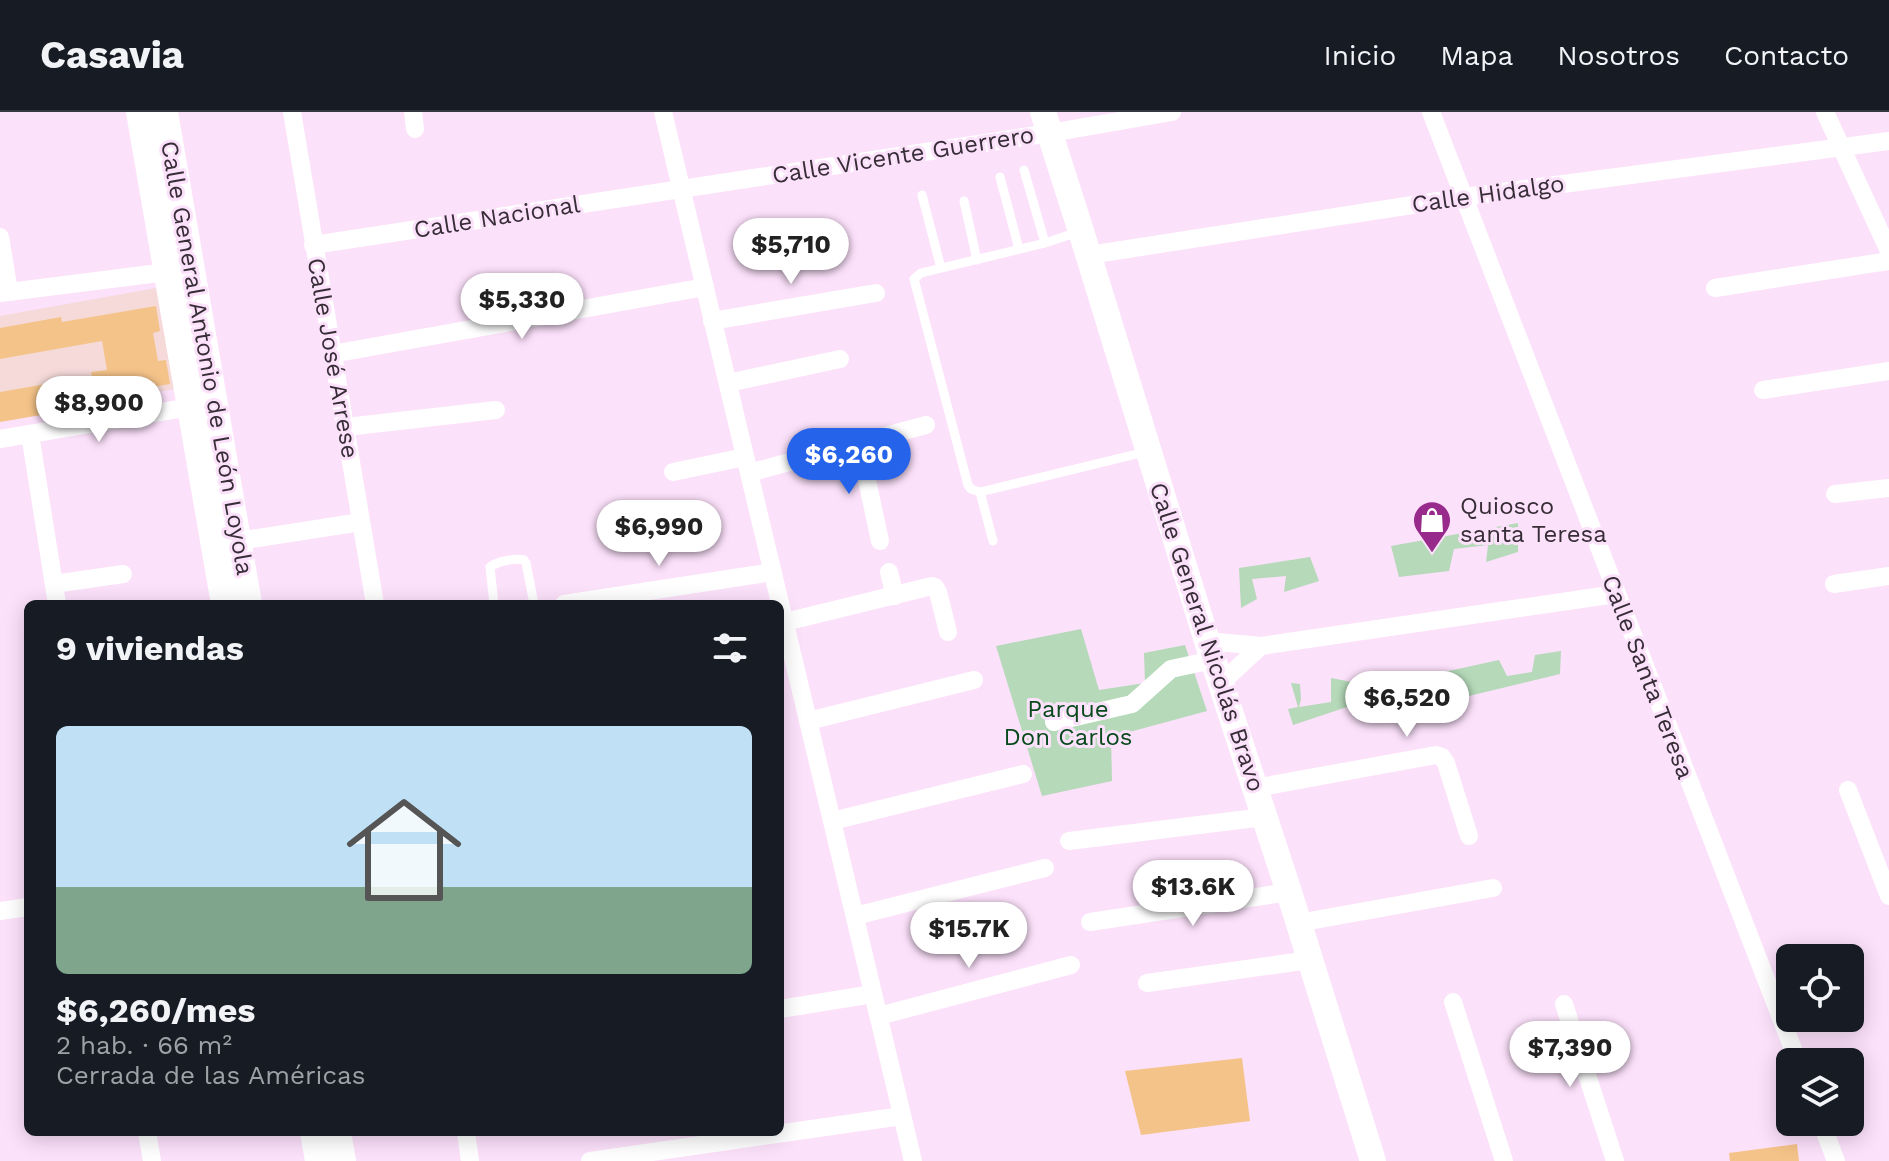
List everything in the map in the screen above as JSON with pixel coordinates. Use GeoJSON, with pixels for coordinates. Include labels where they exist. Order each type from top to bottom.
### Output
{"type":"FeatureCollection","features":[{"type":"Feature","properties":{"kind":"street","name":"Calle General Antonio de León Loyola"},"geometry":{"type":"LineString","coordinates":[[139,112],[223,600]]}},
{"type":"Feature","properties":{"kind":"street","name":"Calle General Antonio de León Loyola"},"geometry":{"type":"LineString","coordinates":[[165,112],[248,600]]}},
{"type":"Feature","properties":{"kind":"street","name":"Calle José Arrese"},"geometry":{"type":"LineString","coordinates":[[292,112],[374,600]]}},
{"type":"Feature","properties":{"kind":"street"},"geometry":{"type":"LineString","coordinates":[[663,112],[780,600]]}},
{"type":"Feature","properties":{"kind":"street","name":"Calle Vicente Guerrero"},"geometry":{"type":"LineString","coordinates":[[681,189],[1046,122],[1172,112]]}},
{"type":"Feature","properties":{"kind":"street","name":"Calle Santa Teresa"},"geometry":{"type":"LineString","coordinates":[[1431,112],[1793,1048]]}},
{"type":"Feature","properties":{"kind":"street"},"geometry":{"type":"LineString","coordinates":[[1825,112],[1889,251]]}},
{"type":"Feature","properties":{"kind":"street","name":"Calle General Nicolás Bravo"},"geometry":{"type":"LineString","coordinates":[[1046,122],[1373,1161]]}},
{"type":"Feature","properties":{"kind":"street","name":"Calle Hidalgo"},"geometry":{"type":"LineString","coordinates":[[1085,243],[1889,141]]}},
{"type":"Feature","properties":{"kind":"street","name":"Calle Nacional"},"geometry":{"type":"LineString","coordinates":[[313,245],[681,189]]}},
{"type":"Feature","properties":{"kind":"street"},"geometry":{"type":"LineString","coordinates":[[0,237],[5,292],[167,272]]}},
{"type":"Feature","properties":{"kind":"street"},"geometry":{"type":"LineString","coordinates":[[1715,288],[1889,261]]}},
{"type":"Feature","properties":{"kind":"street"},"geometry":{"type":"LineString","coordinates":[[332,354],[705,287]]}},
{"type":"Feature","properties":{"kind":"street"},"geometry":{"type":"LineString","coordinates":[[712,321],[876,293]]}},
{"type":"Feature","properties":{"kind":"street"},"geometry":{"type":"LineString","coordinates":[[728,383],[840,359]]}},
{"type":"Feature","properties":{"kind":"street"},"geometry":{"type":"LineString","coordinates":[[1763,390],[1889,371]]}},
{"type":"Feature","properties":{"kind":"street"},"geometry":{"type":"LineString","coordinates":[[0,439],[190,407]]}},
{"type":"Feature","properties":{"kind":"street"},"geometry":{"type":"LineString","coordinates":[[346,427],[496,410]]}},
{"type":"Feature","properties":{"kind":"street"},"geometry":{"type":"LineString","coordinates":[[673,472],[747,465],[859,443],[926,425]]}},
{"type":"Feature","properties":{"kind":"street"},"geometry":{"type":"LineString","coordinates":[[30,434],[56,600]]}},
{"type":"Feature","properties":{"kind":"street"},"geometry":{"type":"LineString","coordinates":[[859,443],[880,541]]}},
{"type":"Feature","properties":{"kind":"street"},"geometry":{"type":"LineString","coordinates":[[1835,494],[1889,488]]}},
{"type":"Feature","properties":{"kind":"street"},"geometry":{"type":"LineString","coordinates":[[238,541],[361,522]]}},
{"type":"Feature","properties":{"kind":"street"},"geometry":{"type":"LineString","coordinates":[[590,600],[773,572]]}},
{"type":"Feature","properties":{"kind":"street"},"geometry":{"type":"LineString","coordinates":[[889,572],[895,596]]}},
{"type":"Feature","properties":{"kind":"street"},"geometry":{"type":"LineString","coordinates":[[54,584],[123,574]]}},
{"type":"Feature","properties":{"kind":"street"},"geometry":{"type":"LineString","coordinates":[[1834,584],[1889,576]]}},
{"type":"Feature","properties":{"kind":"street"},"geometry":{"type":"LineString","coordinates":[[785,622],[935,587],[948,632]]}},
{"type":"Feature","properties":{"kind":"street"},"geometry":{"type":"LineString","coordinates":[[1054,722],[1132,704],[1173,667],[1214,661],[1261,646],[1616,594]]}},
{"type":"Feature","properties":{"kind":"street"},"geometry":{"type":"LineString","coordinates":[[784,618],[913,1161]]}},
{"type":"Feature","properties":{"kind":"street"},"geometry":{"type":"LineString","coordinates":[[1214,661],[1261,646]]}},
{"type":"Feature","properties":{"kind":"street"},"geometry":{"type":"LineString","coordinates":[[808,721],[974,680]]}},
{"type":"Feature","properties":{"kind":"street"},"geometry":{"type":"LineString","coordinates":[[1255,788],[1436,755],[1446,763],[1469,836]]}},
{"type":"Feature","properties":{"kind":"street"},"geometry":{"type":"LineString","coordinates":[[832,821],[1023,774]]}},
{"type":"Feature","properties":{"kind":"street"},"geometry":{"type":"LineString","coordinates":[[1848,790],[1889,896]]}},
{"type":"Feature","properties":{"kind":"street"},"geometry":{"type":"LineString","coordinates":[[1069,841],[1264,817]]}},
{"type":"Feature","properties":{"kind":"street"},"geometry":{"type":"LineString","coordinates":[[855,916],[1045,868]]}},
{"type":"Feature","properties":{"kind":"street"},"geometry":{"type":"LineString","coordinates":[[1298,923],[1493,888]]}},
{"type":"Feature","properties":{"kind":"street"},"geometry":{"type":"LineString","coordinates":[[1090,922],[1289,892]]}},
{"type":"Feature","properties":{"kind":"street"},"geometry":{"type":"LineString","coordinates":[[0,911],[24,908]]}},
{"type":"Feature","properties":{"kind":"street"},"geometry":{"type":"LineString","coordinates":[[1147,983],[1309,960]]}},
{"type":"Feature","properties":{"kind":"street"},"geometry":{"type":"LineString","coordinates":[[879,1016],[1071,965]]}},
{"type":"Feature","properties":{"kind":"street"},"geometry":{"type":"LineString","coordinates":[[784,1008],[873,994]]}},
{"type":"Feature","properties":{"kind":"street"},"geometry":{"type":"LineString","coordinates":[[1453,1002],[1504,1161]]}},
{"type":"Feature","properties":{"kind":"street"},"geometry":{"type":"LineString","coordinates":[[1564,1004],[1615,1161]]}},
{"type":"Feature","properties":{"kind":"street"},"geometry":{"type":"LineString","coordinates":[[784,1133],[902,1116]]}},
{"type":"Feature","properties":{"kind":"street"},"geometry":{"type":"LineString","coordinates":[[148,1136],[152,1161]]}},
{"type":"Feature","properties":{"kind":"street"},"geometry":{"type":"LineString","coordinates":[[314,1136],[318,1161]]}},
{"type":"Feature","properties":{"kind":"street"},"geometry":{"type":"LineString","coordinates":[[339,1136],[343,1161]]}},
{"type":"Feature","properties":{"kind":"street"},"geometry":{"type":"LineString","coordinates":[[467,1136],[470,1161]]}},
{"type":"Feature","properties":{"kind":"street"},"geometry":{"type":"LineString","coordinates":[[590,1161],[763,1136]]}},
{"type":"Feature","properties":{"kind":"street"},"geometry":{"type":"LineString","coordinates":[[1826,1136],[1836,1161]]}},
{"type":"Feature","properties":{"kind":"lane"},"geometry":{"type":"LineString","coordinates":[[1024,170],[1045,243]]}},
{"type":"Feature","properties":{"kind":"lane"},"geometry":{"type":"LineString","coordinates":[[1000,177],[1019,249]]}},
{"type":"Feature","properties":{"kind":"lane"},"geometry":{"type":"LineString","coordinates":[[922,195],[941,268]]}},
{"type":"Feature","properties":{"kind":"lane"},"geometry":{"type":"LineString","coordinates":[[964,201],[977,260]]}},
{"type":"Feature","properties":{"kind":"lane"},"geometry":{"type":"LineString","coordinates":[[1085,243],[1045,243],[941,268],[917,275],[914,279],[968,485],[975,492],[980,492],[1149,451]]}},
{"type":"Feature","properties":{"kind":"lane"},"geometry":{"type":"LineString","coordinates":[[980,492],[993,541]]}},
{"type":"Feature","properties":{"kind":"lane"},"geometry":{"type":"LineString","coordinates":[[494,600],[490,567],[496,563],[522,559],[526,563],[533,600]]}},
{"type":"Feature","properties":{"kind":"shaded area"},"geometry":{"type":"Polygon","coordinates":[[[156,288],[174,389],[0,421],[0,316],[156,288]]]}},
{"type":"Feature","properties":{"kind":"green space"},"geometry":{"type":"Polygon","coordinates":[[[1518,523],[1518,552],[1486,562],[1488,545],[1454,549],[1449,571],[1399,577],[1391,546],[1518,523]]]}},
{"type":"Feature","properties":{"kind":"green space"},"geometry":{"type":"Polygon","coordinates":[[[1310,557],[1319,581],[1284,592],[1286,576],[1252,579],[1257,599],[1241,608],[1239,568],[1310,557]]]}},
{"type":"Feature","properties":{"kind":"green space","name":"Parque Don Carlos"},"geometry":{"type":"Polygon","coordinates":[[[1081,629],[1099,690],[1145,683],[1144,653],[1185,645],[1207,711],[1111,737],[1112,781],[1042,796],[996,646],[1081,629]]]}},
{"type":"Feature","properties":{"kind":"green space"},"geometry":{"type":"Polygon","coordinates":[[[1561,651],[1560,674],[1444,702],[1444,672],[1499,660],[1507,676],[1532,672],[1535,655],[1561,651]]]}},
{"type":"Feature","properties":{"kind":"green space"},"geometry":{"type":"Polygon","coordinates":[[[1331,678],[1357,683],[1359,703],[1293,725],[1288,709],[1298,707],[1291,683],[1300,684],[1299,707],[1331,702],[1331,678]]]}},
{"type":"Feature","properties":{"kind":"building"},"geometry":{"type":"Polygon","coordinates":[[[156,306],[160,331],[153,333],[158,361],[166,360],[170,384],[75,400],[76,409],[0,422],[0,392],[92,376],[91,372],[107,370],[102,341],[0,359],[0,328],[61,317],[62,322],[156,306]]]}},
{"type":"Feature","properties":{"kind":"building"},"geometry":{"type":"Polygon","coordinates":[[[1242,1058],[1250,1121],[1141,1135],[1125,1071],[1242,1058]]]}},
{"type":"Feature","properties":{"kind":"building"},"geometry":{"type":"Polygon","coordinates":[[[1797,1144],[1799,1161],[1730,1161],[1729,1153],[1797,1144]]]}},
{"type":"Feature","properties":{"kind":"place","name":"Quiosco santa Teresa"},"geometry":{"type":"Point","coordinates":[1432,554]}}]}
